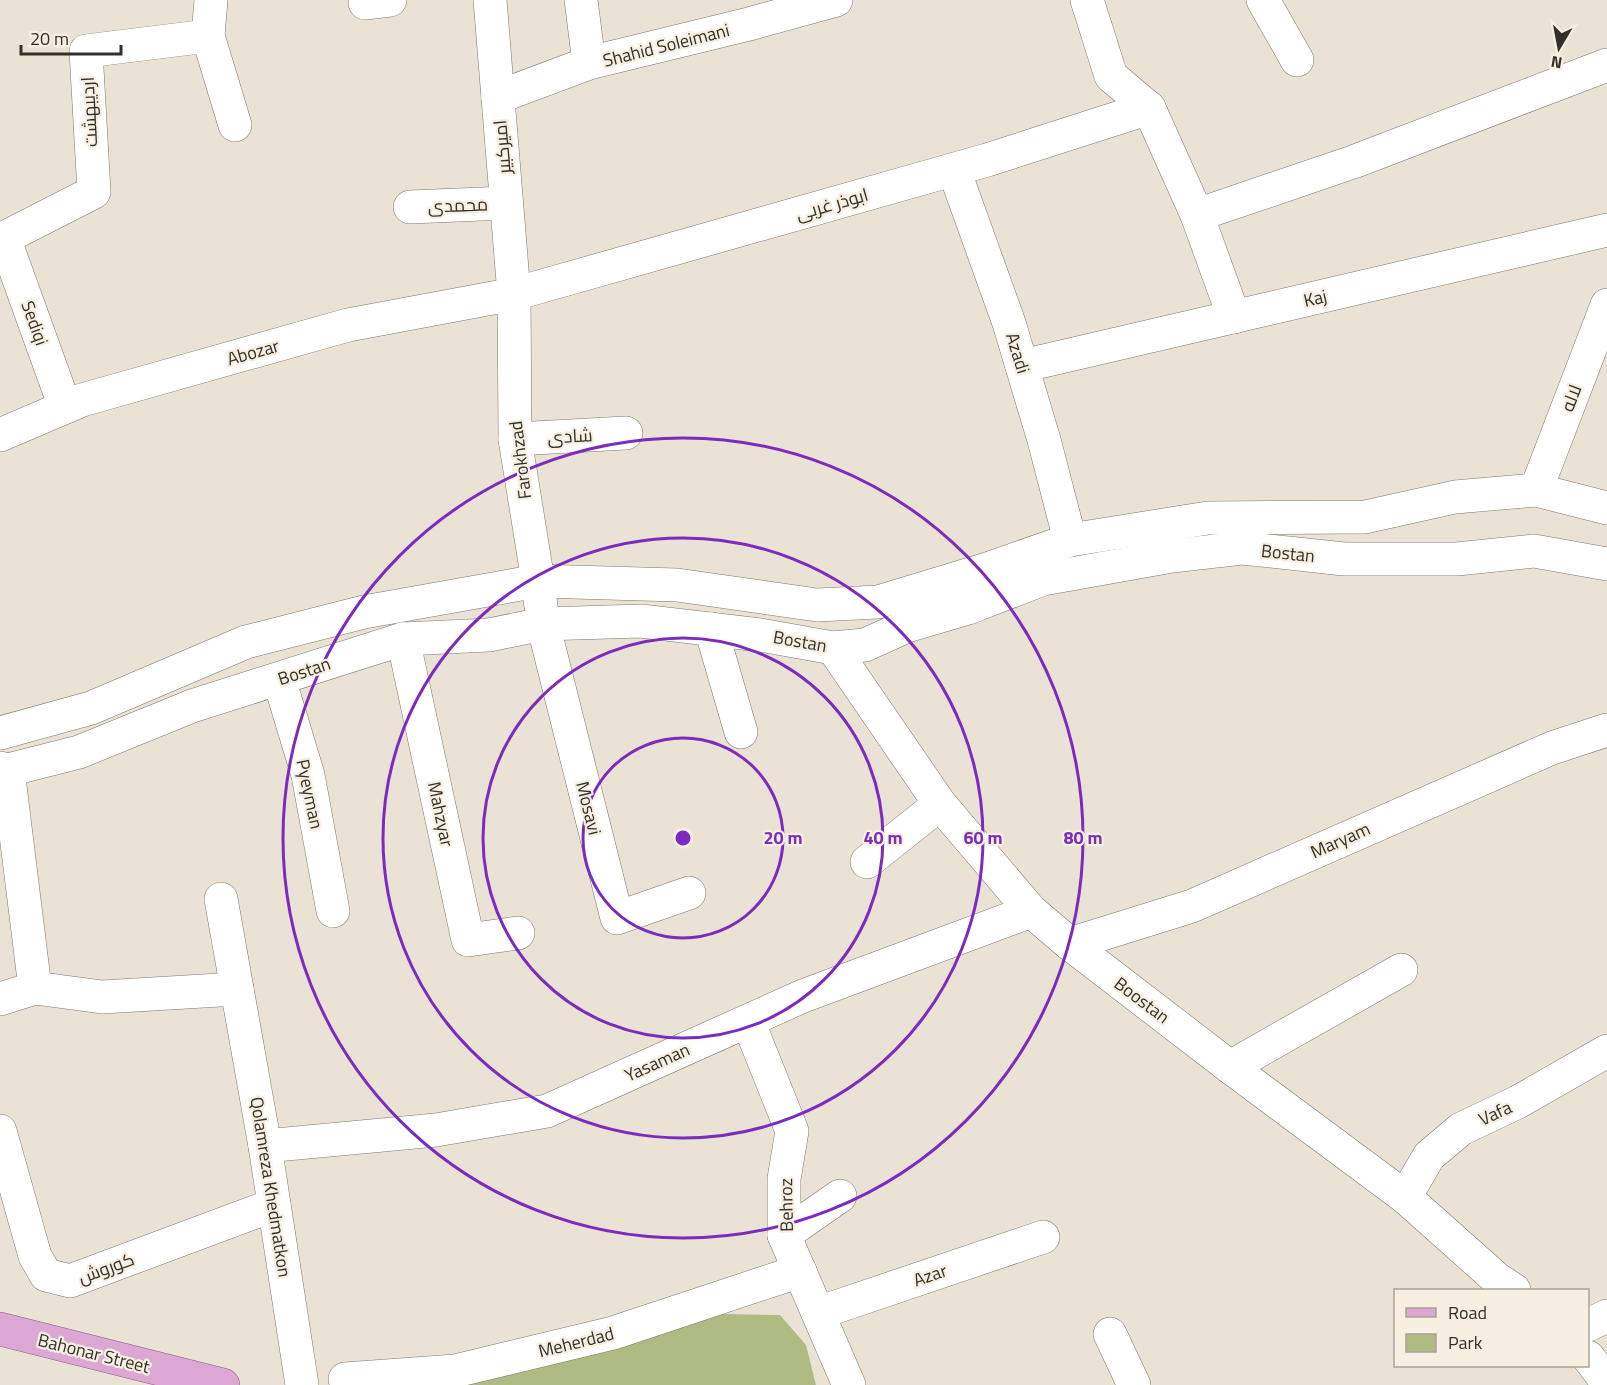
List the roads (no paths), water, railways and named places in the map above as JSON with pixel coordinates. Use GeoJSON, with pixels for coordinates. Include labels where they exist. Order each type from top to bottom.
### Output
{"type":"FeatureCollection","features":[{"type":"Feature","properties":{"kind":"main road","name":"Bahonar Street"},"geometry":{"type":"LineString","coordinates":[[0,1329],[223,1385]]}},
{"type":"Feature","properties":{"kind":"street"},"geometry":{"type":"LineString","coordinates":[[211,0],[208,36],[235,125]]}},
{"type":"Feature","properties":{"kind":"street","name":"امیرکبیر"},"geometry":{"type":"LineString","coordinates":[[490,0],[514,294]]}},
{"type":"Feature","properties":{"kind":"street"},"geometry":{"type":"LineString","coordinates":[[581,0],[589,63]]}},
{"type":"Feature","properties":{"kind":"street","name":"Shahid Soleimani"},"geometry":{"type":"LineString","coordinates":[[498,97],[589,63],[836,0]]}},
{"type":"Feature","properties":{"kind":"street"},"geometry":{"type":"LineString","coordinates":[[1087,0],[1111,76],[1149,108],[1197,215],[1234,317]]}},
{"type":"Feature","properties":{"kind":"street"},"geometry":{"type":"LineString","coordinates":[[1263,0],[1297,60]]}},
{"type":"Feature","properties":{"kind":"street","name":"اردیبهشت"},"geometry":{"type":"LineString","coordinates":[[2,238],[94,192],[86,51],[208,36]]}},
{"type":"Feature","properties":{"kind":"street"},"geometry":{"type":"LineString","coordinates":[[1197,215],[1353,162],[1607,65]]}},
{"type":"Feature","properties":{"kind":"street","name":"ابوذر غربی"},"geometry":{"type":"LineString","coordinates":[[514,294],[954,170],[1149,108]]}},
{"type":"Feature","properties":{"kind":"street","name":"Azadi"},"geometry":{"type":"LineString","coordinates":[[954,170],[1009,323],[1044,440],[1070,540]]}},
{"type":"Feature","properties":{"kind":"street","name":"محمدی"},"geometry":{"type":"LineString","coordinates":[[410,207],[506,203]]}},
{"type":"Feature","properties":{"kind":"street","name":"Kaj"},"geometry":{"type":"LineString","coordinates":[[1022,366],[1607,230]]}},
{"type":"Feature","properties":{"kind":"street","name":"Sediqi"},"geometry":{"type":"LineString","coordinates":[[2,238],[65,407]]}},
{"type":"Feature","properties":{"kind":"street","name":"Abozar"},"geometry":{"type":"LineString","coordinates":[[0,435],[82,400],[348,325],[514,294]]}},
{"type":"Feature","properties":{"kind":"street","name":"Farokhzad"},"geometry":{"type":"LineString","coordinates":[[514,294],[515,439],[543,624]]}},
{"type":"Feature","properties":{"kind":"street","name":"لاله"},"geometry":{"type":"LineString","coordinates":[[1536,490],[1607,305]]}},
{"type":"Feature","properties":{"kind":"street","name":"شادی"},"geometry":{"type":"LineString","coordinates":[[515,439],[626,433]]}},
{"type":"Feature","properties":{"kind":"street","name":"Bostan"},"geometry":{"type":"LineString","coordinates":[[0,733],[91,708],[246,642],[364,612],[538,581],[677,585],[818,605],[878,602],[987,569],[1070,540],[1208,518],[1365,516],[1455,497],[1536,490],[1607,508]]}},
{"type":"Feature","properties":{"kind":"street","name":"Bostan"},"geometry":{"type":"LineString","coordinates":[[4,769],[79,752],[192,706],[403,639],[489,635],[543,624],[641,621],[760,635],[833,648],[865,645],[907,626],[968,608],[1043,579],[1184,554],[1242,548],[1344,559],[1446,559],[1534,551],[1607,564]]}},
{"type":"Feature","properties":{"kind":"street","name":"Mosavi"},"geometry":{"type":"LineString","coordinates":[[543,624],[617,918],[689,893]]}},
{"type":"Feature","properties":{"kind":"street"},"geometry":{"type":"LineString","coordinates":[[711,629],[741,732]]}},
{"type":"Feature","properties":{"kind":"street","name":"Mahzyar"},"geometry":{"type":"LineString","coordinates":[[403,639],[468,940],[518,933]]}},
{"type":"Feature","properties":{"kind":"street","name":"Boostan"},"geometry":{"type":"LineString","coordinates":[[833,648],[940,804],[1031,911],[1070,944],[1230,1067],[1404,1197],[1497,1279],[1512,1289]]}},
{"type":"Feature","properties":{"kind":"street","name":"Pyeyman"},"geometry":{"type":"LineString","coordinates":[[279,679],[308,775],[333,911]]}},
{"type":"Feature","properties":{"kind":"street","name":"Maryam"},"geometry":{"type":"LineString","coordinates":[[1070,944],[1192,906],[1552,748],[1607,730]]}},
{"type":"Feature","properties":{"kind":"street"},"geometry":{"type":"LineString","coordinates":[[4,769],[35,988]]}},
{"type":"Feature","properties":{"kind":"street"},"geometry":{"type":"LineString","coordinates":[[867,862],[940,804]]}},
{"type":"Feature","properties":{"kind":"street","name":"Qolamreza Khedmatkon"},"geometry":{"type":"LineString","coordinates":[[221,899],[265,1146],[302,1385]]}},
{"type":"Feature","properties":{"kind":"street","name":"Yasaman"},"geometry":{"type":"LineString","coordinates":[[265,1146],[436,1130],[547,1111],[803,996],[1031,911]]}},
{"type":"Feature","properties":{"kind":"street"},"geometry":{"type":"LineString","coordinates":[[1230,1067],[1401,970]]}},
{"type":"Feature","properties":{"kind":"street"},"geometry":{"type":"LineString","coordinates":[[0,999],[35,988],[102,997],[237,989]]}},
{"type":"Feature","properties":{"kind":"street","name":"Behroz"},"geometry":{"type":"LineString","coordinates":[[747,1021],[792,1131],[784,1179],[784,1235],[849,1385]]}},
{"type":"Feature","properties":{"kind":"street","name":"Vafa"},"geometry":{"type":"LineString","coordinates":[[1404,1197],[1429,1156],[1461,1129],[1518,1102],[1607,1051]]}},
{"type":"Feature","properties":{"kind":"street","name":"کوروش"},"geometry":{"type":"LineString","coordinates":[[0,1131],[6,1176],[35,1256],[46,1275],[70,1281],[274,1205]]}},
{"type":"Feature","properties":{"kind":"street"},"geometry":{"type":"LineString","coordinates":[[784,1235],[840,1196]]}},
{"type":"Feature","properties":{"kind":"street","name":"Azar"},"geometry":{"type":"LineString","coordinates":[[818,1313],[1043,1237]]}},
{"type":"Feature","properties":{"kind":"street","name":"Meherdad"},"geometry":{"type":"LineString","coordinates":[[345,1379],[455,1371],[613,1333],[800,1271]]}},
{"type":"Feature","properties":{"kind":"street"},"geometry":{"type":"LineString","coordinates":[[1589,1324],[1607,1316]]}},
{"type":"Feature","properties":{"kind":"street"},"geometry":{"type":"LineString","coordinates":[[1110,1334],[1134,1385]]}},
{"type":"Feature","properties":{"kind":"street"},"geometry":{"type":"LineString","coordinates":[[1589,1360],[1607,1382]]}}]}
